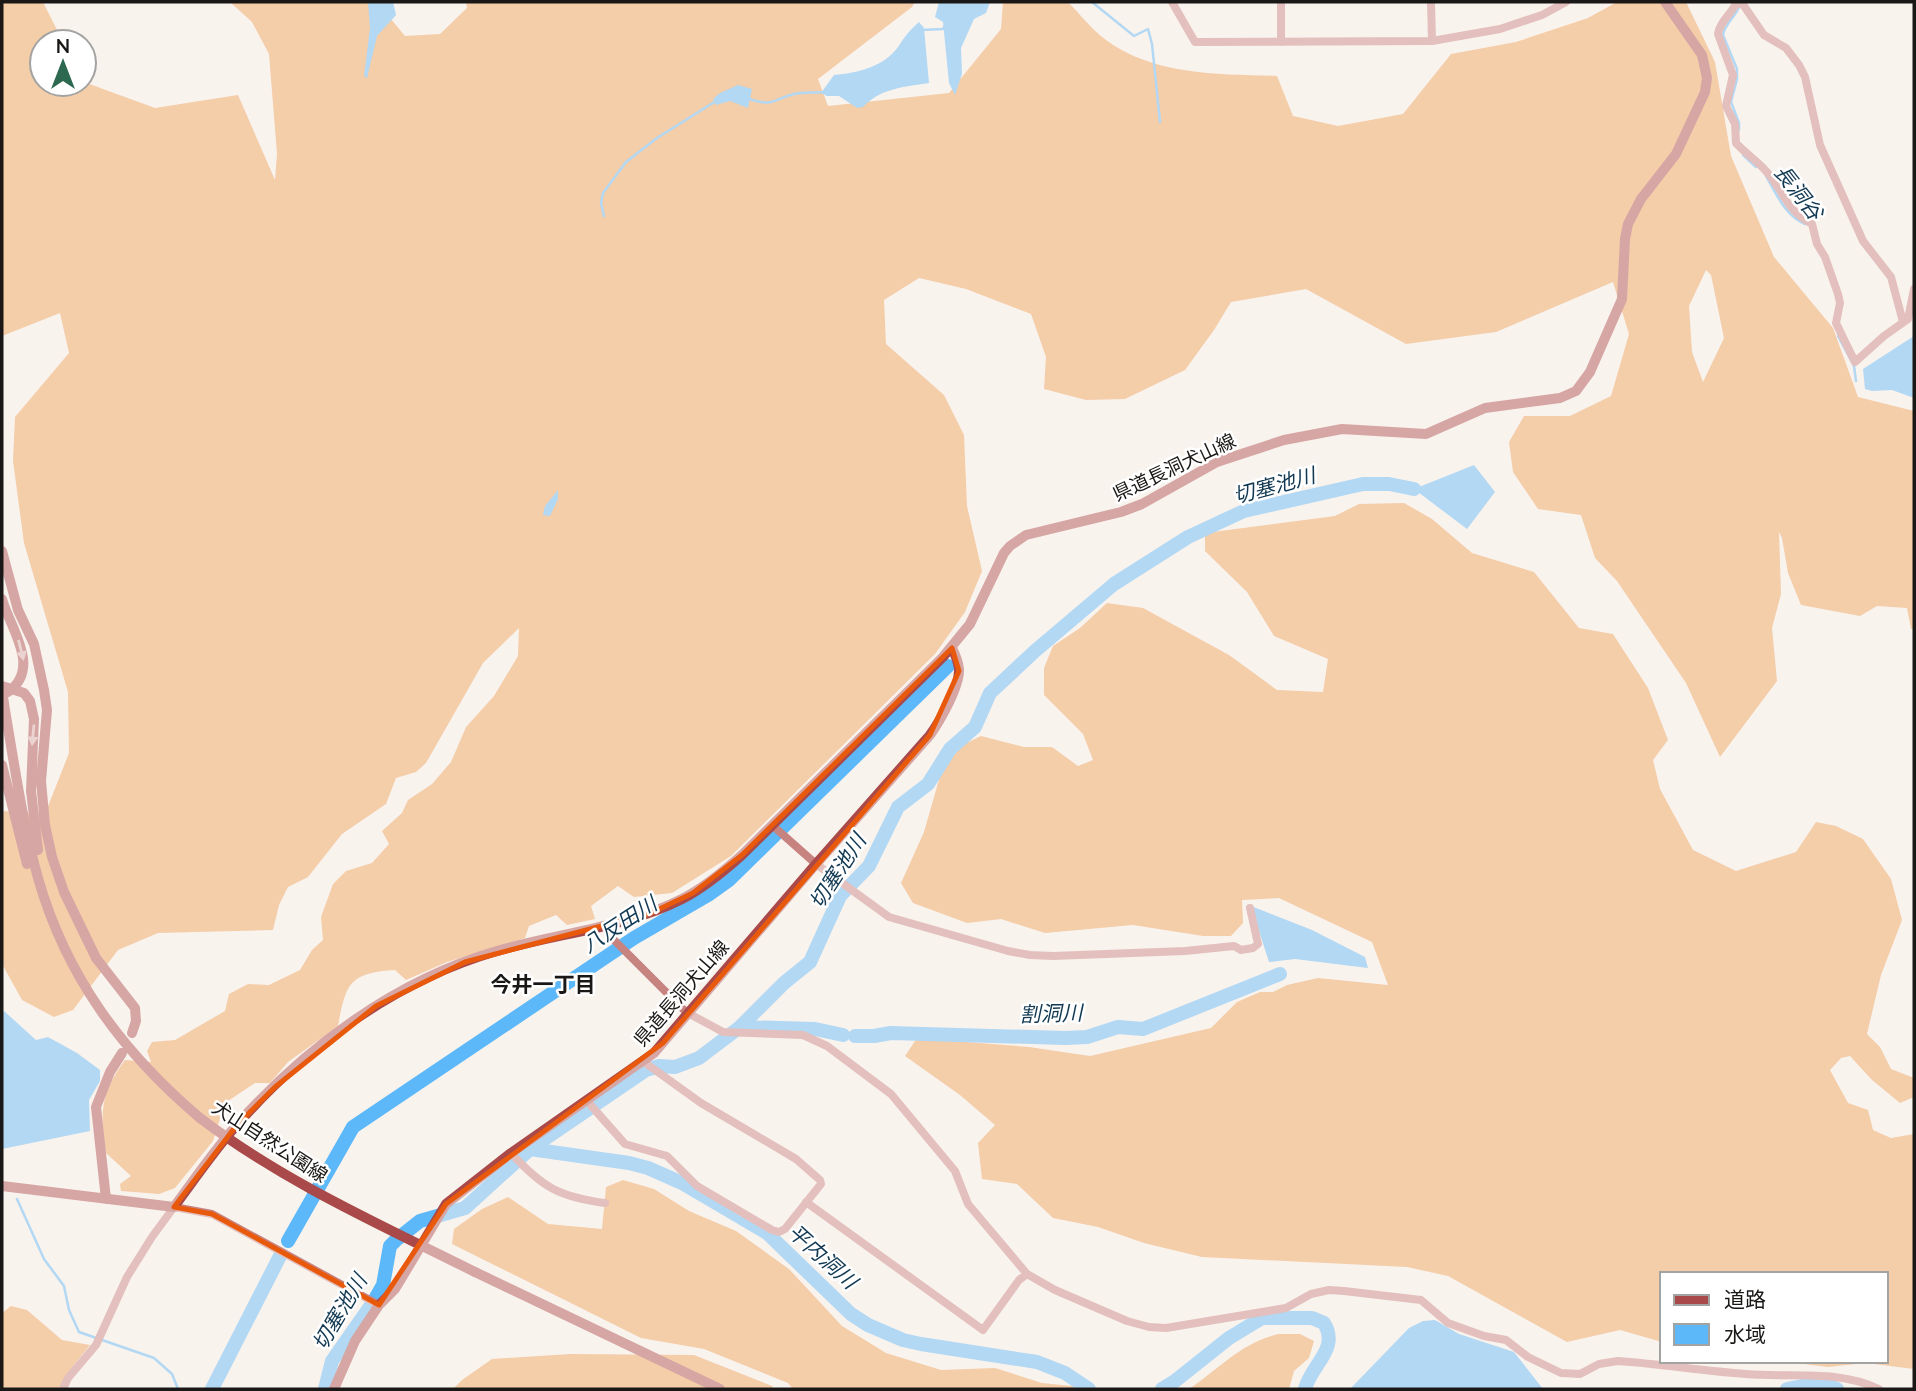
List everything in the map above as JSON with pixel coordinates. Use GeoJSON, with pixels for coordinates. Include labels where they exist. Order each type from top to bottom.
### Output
{"type":"FeatureCollection","features":[{"type":"Feature","properties":{"kind":"main road","name":"県道長洞犬山線"},"geometry":{"type":"LineString","coordinates":[[174,1207],[236,1126],[275,1087],[332,1038],[376,1006],[433,975],[509,947],[650,913],[693,893],[726,869],[952,648],[970,624],[1004,553],[1027,536],[1121,512],[1142,504],[1217,462],[1284,440],[1342,429],[1426,434],[1485,408],[1553,399],[1573,393],[1590,372],[1622,299],[1627,228],[1641,199],[1676,154],[1699,109],[1707,83],[1702,55],[1665,2]]}},
{"type":"Feature","properties":{"kind":"main road"},"geometry":{"type":"LineString","coordinates":[[2,551],[16,602],[34,644],[44,690],[47,710],[41,781],[45,825],[52,857],[64,892],[96,958],[135,1008],[136,1021],[132,1033]]}},
{"type":"Feature","properties":{"kind":"main road"},"geometry":{"type":"LineString","coordinates":[[2,599],[23,656],[23,672],[4,692]]}},
{"type":"Feature","properties":{"kind":"main road","name":"県道長洞犬山線"},"geometry":{"type":"LineString","coordinates":[[334,1389],[374,1301],[395,1289],[444,1207],[511,1154],[590,1104],[644,1062],[937,725],[958,676],[959,668],[952,648]]}},
{"type":"Feature","properties":{"kind":"main road"},"geometry":{"type":"LineString","coordinates":[[4,692],[24,693],[33,710],[31,802],[44,878],[44,897]]}},
{"type":"Feature","properties":{"kind":"main road","name":"犬山自然公園線"},"geometry":{"type":"LineString","coordinates":[[4,692],[25,822],[44,897],[57,932],[78,973],[118,1037],[170,1093],[233,1143],[305,1187],[720,1389]]}},
{"type":"Feature","properties":{"kind":"main road"},"geometry":{"type":"LineString","coordinates":[[2,765],[31,875],[44,897]]}},
{"type":"Feature","properties":{"kind":"main road"},"geometry":{"type":"LineString","coordinates":[[106,1199],[96,1107],[110,1072],[122,1053]]}},
{"type":"Feature","properties":{"kind":"main road"},"geometry":{"type":"LineString","coordinates":[[2,1186],[174,1207]]}},
{"type":"Feature","properties":{"kind":"street"},"geometry":{"type":"LineString","coordinates":[[1172,2],[1195,42],[1432,41],[1500,29],[1542,15],[1566,2]]}},
{"type":"Feature","properties":{"kind":"street"},"geometry":{"type":"LineString","coordinates":[[1281,2],[1281,42]]}},
{"type":"Feature","properties":{"kind":"street"},"geometry":{"type":"LineString","coordinates":[[1431,2],[1432,41]]}},
{"type":"Feature","properties":{"kind":"street"},"geometry":{"type":"LineString","coordinates":[[1903,322],[1891,277],[1863,241],[1820,145],[1800,65],[1786,48],[1764,35],[1740,3],[1719,28],[1718,34],[1733,75],[1725,101],[1735,124],[1736,143],[1765,170],[1785,201],[1800,218],[1812,224],[1817,244],[1825,257],[1838,294],[1840,303],[1836,323],[1855,362],[1903,322],[1910,316],[1914,289]]}},
{"type":"Feature","properties":{"kind":"street"},"geometry":{"type":"LineString","coordinates":[[772,826],[816,864],[889,917],[1030,955],[1122,955],[1234,946],[1241,950],[1254,948],[1258,944],[1250,908]]}},
{"type":"Feature","properties":{"kind":"street"},"geometry":{"type":"LineString","coordinates":[[604,925],[610,936],[689,1013],[723,1032],[803,1035],[827,1046],[891,1094],[955,1171],[968,1205],[1027,1274],[1094,1309],[1149,1327],[1166,1328],[1286,1308],[1311,1294],[1329,1290],[1344,1291],[1421,1300],[1448,1323],[1484,1336],[1506,1340],[1528,1357],[1561,1373],[1580,1374],[1599,1364],[1618,1361],[1748,1375],[1847,1378],[1879,1389]]}},
{"type":"Feature","properties":{"kind":"street"},"geometry":{"type":"LineString","coordinates":[[590,1104],[625,1144],[667,1156],[697,1186],[772,1230],[779,1232],[785,1229],[821,1184],[820,1180],[796,1159],[764,1138],[740,1127],[644,1062]]}},
{"type":"Feature","properties":{"kind":"street"},"geometry":{"type":"LineString","coordinates":[[511,1154],[534,1177],[561,1194],[574,1199],[605,1203]]}},
{"type":"Feature","properties":{"kind":"street"},"geometry":{"type":"LineString","coordinates":[[806,1202],[983,1331],[1019,1280],[1027,1274]]}},
{"type":"Feature","properties":{"kind":"street"},"geometry":{"type":"LineString","coordinates":[[63,1389],[68,1378],[98,1341],[127,1277],[174,1207],[212,1214],[374,1301]]}},
{"type":"Feature","properties":{"kind":"highlighted area"},"geometry":{"type":"Polygon","coordinates":[[[952,648],[959,671],[930,735],[663,1043],[446,1204],[379,1305],[212,1214],[174,1207],[236,1126],[275,1087],[376,1006],[465,962],[651,913],[693,893],[742,855],[952,648]]]}},
{"type":"Feature","properties":{"kind":"shaded area"},"geometry":{"type":"Polygon","coordinates":[[[2,2],[43,2],[56,28],[28,28],[28,98],[98,98],[98,87],[155,108],[238,95],[275,180],[277,154],[269,54],[252,22],[230,2],[377,2],[405,36],[440,34],[467,8],[466,2],[915,2],[818,79],[828,106],[949,93],[1001,29],[1003,2],[1068,2],[1101,36],[1125,52],[1145,61],[1188,71],[1277,76],[1293,116],[1338,126],[1403,114],[1451,54],[1516,42],[1588,18],[1617,2],[1686,2],[1715,62],[1731,156],[1774,257],[1833,328],[1858,397],[1914,411],[1914,629],[1911,629],[1907,608],[1877,606],[1860,616],[1801,605],[1788,573],[1779,532],[1781,594],[1772,628],[1777,681],[1720,757],[1686,683],[1617,581],[1595,558],[1581,515],[1538,509],[1513,472],[1509,442],[1524,416],[1570,416],[1611,396],[1629,334],[1613,282],[1496,332],[1406,344],[1306,289],[1231,302],[1185,370],[1125,399],[1086,400],[1044,389],[1046,357],[1031,314],[966,289],[919,278],[884,300],[886,344],[944,395],[964,435],[967,506],[982,571],[965,612],[935,654],[731,856],[672,893],[634,897],[618,886],[591,906],[595,919],[567,925],[556,915],[529,926],[525,938],[447,962],[406,980],[395,970],[359,977],[344,999],[338,1026],[288,1062],[270,1083],[255,1083],[225,1103],[213,1141],[175,1188],[159,1194],[121,1191],[120,1184],[131,1176],[106,1153],[103,1115],[106,1094],[125,1060],[151,1062],[147,1051],[152,1042],[175,1040],[225,1011],[229,994],[248,984],[269,985],[300,970],[312,950],[323,940],[321,917],[333,884],[346,871],[372,863],[389,844],[382,831],[402,813],[408,800],[432,784],[451,762],[466,727],[494,696],[518,656],[519,628],[483,663],[426,763],[416,772],[396,778],[386,804],[342,834],[308,877],[288,887],[279,905],[273,930],[158,933],[118,950],[73,1010],[54,1017],[22,1000],[2,964],[2,811],[45,814],[69,753],[68,692],[24,543],[13,461],[15,417],[69,353],[60,313],[2,336],[2,2]],[[1706,270],[1689,306],[1692,352],[1703,382],[1724,338],[1711,275],[1706,270]]]}},
{"type":"Feature","properties":{"kind":"shaded area"},"geometry":{"type":"Polygon","coordinates":[[[1404,503],[1432,519],[1472,553],[1534,572],[1579,628],[1613,634],[1648,688],[1668,740],[1653,760],[1660,789],[1693,850],[1736,871],[1796,852],[1816,822],[1836,826],[1863,839],[1891,879],[1902,920],[1881,975],[1867,1034],[1880,1047],[1891,1069],[1914,1078],[1914,1097],[1900,1103],[1872,1080],[1850,1056],[1841,1058],[1830,1070],[1848,1103],[1868,1110],[1873,1130],[1891,1138],[1914,1134],[1914,1369],[1866,1363],[1888,1363],[1888,1272],[1660,1272],[1660,1341],[1620,1330],[1567,1342],[1448,1276],[1407,1267],[1202,1257],[1144,1243],[1098,1227],[1053,1218],[1017,1184],[982,1179],[978,1143],[995,1125],[960,1095],[905,1056],[917,1038],[1029,1047],[1090,1056],[1211,1028],[1237,1002],[1260,992],[1273,992],[1287,985],[1318,978],[1388,985],[1372,942],[1279,898],[1242,900],[1243,923],[1231,936],[1203,936],[1133,925],[1045,933],[1001,919],[967,923],[913,903],[901,883],[924,832],[940,776],[960,746],[981,736],[1024,747],[1052,747],[1078,766],[1093,760],[1083,734],[1044,695],[1044,668],[1053,646],[1080,628],[1107,603],[1143,608],[1229,655],[1277,690],[1323,692],[1328,659],[1274,636],[1247,592],[1205,551],[1205,533],[1335,516],[1359,504],[1404,503]]]}},
{"type":"Feature","properties":{"kind":"shaded area"},"geometry":{"type":"Polygon","coordinates":[[[623,1180],[654,1189],[689,1211],[736,1231],[789,1269],[842,1326],[886,1353],[941,1370],[995,1368],[1042,1383],[1078,1389],[793,1389],[788,1383],[704,1349],[641,1338],[452,1244],[454,1229],[482,1209],[508,1197],[548,1224],[602,1229],[606,1187],[623,1180]]]}},
{"type":"Feature","properties":{"kind":"shaded area"},"geometry":{"type":"Polygon","coordinates":[[[11,1306],[27,1310],[62,1340],[90,1345],[65,1376],[59,1389],[2,1389],[2,1313],[11,1306]]]}},
{"type":"Feature","properties":{"kind":"shaded area"},"geometry":{"type":"Polygon","coordinates":[[[1279,1334],[1300,1334],[1314,1341],[1309,1358],[1294,1371],[1289,1389],[1189,1389],[1242,1350],[1279,1334]]]}},
{"type":"Feature","properties":{"kind":"shaded area"},"geometry":{"type":"Polygon","coordinates":[[[570,1354],[694,1355],[774,1389],[453,1389],[492,1359],[570,1354]]]}},
{"type":"Feature","properties":{"kind":"shaded area"},"geometry":{"type":"Polygon","coordinates":[[[1796,1363],[1866,1363],[1828,1367],[1796,1363]]]}},
{"type":"Feature","properties":{"kind":"water"},"geometry":{"type":"Polygon","coordinates":[[[368,2],[393,2],[396,15],[377,36],[367,78],[364,76],[370,28],[368,2]]]}},
{"type":"Feature","properties":{"kind":"water"},"geometry":{"type":"Polygon","coordinates":[[[939,2],[990,2],[986,13],[974,19],[961,48],[962,74],[955,95],[949,83],[943,22],[935,17],[939,2]]]}},
{"type":"Feature","properties":{"kind":"water"},"geometry":{"type":"Polygon","coordinates":[[[919,22],[924,28],[929,83],[885,92],[863,107],[857,108],[839,96],[821,93],[834,75],[861,71],[885,60],[919,22]]]}},
{"type":"Feature","properties":{"kind":"water"},"geometry":{"type":"Polygon","coordinates":[[[738,85],[752,89],[748,108],[730,101],[716,105],[713,99],[738,85]]]}},
{"type":"Feature","properties":{"kind":"water"},"geometry":{"type":"Polygon","coordinates":[[[1914,336],[1914,398],[1892,390],[1865,389],[1863,369],[1914,336]]]}},
{"type":"Feature","properties":{"kind":"water"},"geometry":{"type":"Polygon","coordinates":[[[1474,465],[1495,492],[1467,529],[1414,489],[1474,465]]]}},
{"type":"Feature","properties":{"kind":"water"},"geometry":{"type":"Polygon","coordinates":[[[558,490],[558,499],[550,516],[543,515],[545,506],[558,490]]]}},
{"type":"Feature","properties":{"kind":"water"},"geometry":{"type":"Polygon","coordinates":[[[1251,906],[1312,930],[1365,957],[1368,968],[1295,959],[1269,962],[1251,906]]]}},
{"type":"Feature","properties":{"kind":"water"},"geometry":{"type":"Polygon","coordinates":[[[4,1011],[36,1040],[48,1037],[100,1070],[100,1081],[89,1100],[90,1131],[2,1149],[4,1011]]]}},
{"type":"Feature","properties":{"kind":"water"},"geometry":{"type":"Polygon","coordinates":[[[1435,1320],[1459,1334],[1514,1352],[1543,1389],[1350,1389],[1409,1328],[1423,1321],[1435,1320]]]}},
{"type":"Feature","properties":{"kind":"waterway"},"geometry":{"type":"LineString","coordinates":[[1092,2],[1134,36],[1148,29],[1160,122]]}},
{"type":"Feature","properties":{"kind":"waterway","name":"長洞谷"},"geometry":{"type":"LineString","coordinates":[[1739,7],[1723,35],[1737,69],[1731,102],[1739,130]]}},
{"type":"Feature","properties":{"kind":"waterway"},"geometry":{"type":"LineString","coordinates":[[921,30],[943,29],[945,26]]}},
{"type":"Feature","properties":{"kind":"waterway"},"geometry":{"type":"LineString","coordinates":[[749,99],[769,103],[794,94],[823,92]]}},
{"type":"Feature","properties":{"kind":"waterway"},"geometry":{"type":"LineString","coordinates":[[604,216],[601,203],[603,193],[626,162],[657,138],[716,101]]}},
{"type":"Feature","properties":{"kind":"waterway","name":"長洞谷"},"geometry":{"type":"LineString","coordinates":[[1743,155],[1756,167]]}},
{"type":"Feature","properties":{"kind":"waterway","name":"長洞谷"},"geometry":{"type":"LineString","coordinates":[[1766,176],[1787,210],[1805,224]]}},
{"type":"Feature","properties":{"kind":"waterway","name":"長洞谷"},"geometry":{"type":"LineString","coordinates":[[1838,336],[1854,366],[1856,381]]}},
{"type":"Feature","properties":{"kind":"waterway","name":"切塞池川"},"geometry":{"type":"LineString","coordinates":[[325,1389],[332,1361],[383,1285],[390,1246],[420,1221],[465,1208],[530,1149],[646,1070],[659,1066],[675,1067],[699,1058],[740,1027],[784,983],[810,962],[840,896],[869,866],[898,807],[928,784],[950,749],[975,727],[990,693],[1114,584],[1188,537],[1244,511],[1363,484],[1389,484],[1414,489]]}},
{"type":"Feature","properties":{"kind":"waterway","name":"八反田川"},"geometry":{"type":"LineString","coordinates":[[288,1241],[353,1127],[634,938],[729,880],[948,666]]}},
{"type":"Feature","properties":{"kind":"waterway","name":"割洞川"},"geometry":{"type":"LineString","coordinates":[[855,1036],[891,1033],[1065,1038],[1087,1037],[1118,1027],[1143,1029],[1280,974]]}},
{"type":"Feature","properties":{"kind":"waterway","name":"割洞川"},"geometry":{"type":"LineString","coordinates":[[740,1027],[815,1029],[843,1035]]}},
{"type":"Feature","properties":{"kind":"waterway","name":"平内洞川"},"geometry":{"type":"LineString","coordinates":[[530,1149],[648,1168],[682,1183],[767,1233],[851,1314],[868,1325],[903,1340],[921,1344],[1037,1362],[1065,1373],[1089,1389]]}},
{"type":"Feature","properties":{"kind":"waterway"},"geometry":{"type":"LineString","coordinates":[[17,1199],[44,1259],[64,1286],[69,1310],[79,1332],[154,1358],[172,1374],[178,1389]]}},
{"type":"Feature","properties":{"kind":"waterway","name":"八反田川"},"geometry":{"type":"LineString","coordinates":[[212,1389],[280,1256]]}},
{"type":"Feature","properties":{"kind":"waterway","name":"平内洞川"},"geometry":{"type":"LineString","coordinates":[[1162,1389],[1229,1338],[1262,1318],[1312,1318],[1324,1323],[1329,1341],[1305,1389]]}},
{"type":"Feature","properties":{"kind":"waterway"},"geometry":{"type":"LineString","coordinates":[[1787,1389],[1822,1382],[1837,1389]]}},
{"type":"Feature","properties":{"kind":"district","name":"今井一丁目"},"geometry":{"type":"Point","coordinates":[543,984]}}]}
